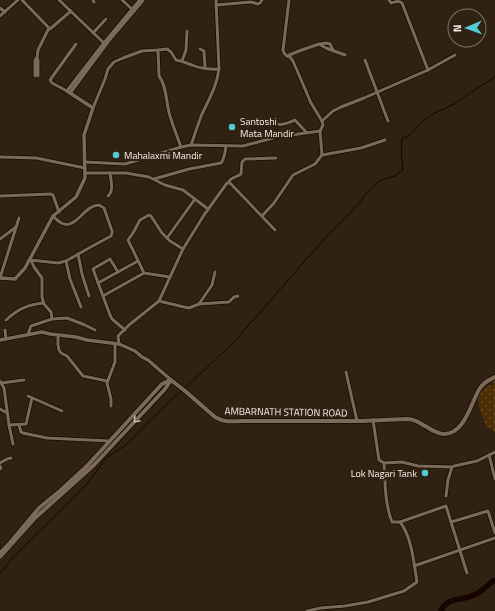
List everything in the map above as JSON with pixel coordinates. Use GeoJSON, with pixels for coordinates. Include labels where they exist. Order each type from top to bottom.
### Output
{"type":"FeatureCollection","features":[{"type":"Feature","properties":{"kind":"main road","name":"AMBARNATH STATION ROAD"},"geometry":{"type":"LineString","coordinates":[[171,380],[215,417],[227,422],[243,420],[413,420],[444,434],[453,432],[461,425],[480,387],[495,377]]}},
{"type":"Feature","properties":{"kind":"main road"},"geometry":{"type":"LineString","coordinates":[[0,553],[39,508],[87,466],[162,384],[171,380]]}},
{"type":"Feature","properties":{"kind":"main road"},"geometry":{"type":"LineString","coordinates":[[0,557],[35,518],[94,466],[165,389],[171,380]]}},
{"type":"Feature","properties":{"kind":"street"},"geometry":{"type":"LineString","coordinates":[[0,16],[18,0]]}},
{"type":"Feature","properties":{"kind":"street"},"geometry":{"type":"LineString","coordinates":[[22,0],[49,28]]}},
{"type":"Feature","properties":{"kind":"street"},"geometry":{"type":"LineString","coordinates":[[59,0],[105,44]]}},
{"type":"Feature","properties":{"kind":"street"},"geometry":{"type":"LineString","coordinates":[[122,0],[133,10]]}},
{"type":"Feature","properties":{"kind":"street"},"geometry":{"type":"LineString","coordinates":[[68,92],[140,0]]}},
{"type":"Feature","properties":{"kind":"street"},"geometry":{"type":"LineString","coordinates":[[133,10],[143,0]]}},
{"type":"Feature","properties":{"kind":"street"},"geometry":{"type":"LineString","coordinates":[[192,145],[218,77],[219,69],[216,0]]}},
{"type":"Feature","properties":{"kind":"street"},"geometry":{"type":"LineString","coordinates":[[216,5],[251,2],[258,4],[262,0]]}},
{"type":"Feature","properties":{"kind":"street"},"geometry":{"type":"LineString","coordinates":[[289,0],[283,50],[292,61],[311,103],[322,121],[323,125],[320,131],[322,155]]}},
{"type":"Feature","properties":{"kind":"street"},"geometry":{"type":"LineString","coordinates":[[389,0],[391,3],[400,1],[402,3],[428,70]]}},
{"type":"Feature","properties":{"kind":"street"},"geometry":{"type":"LineString","coordinates":[[0,8],[5,12]]}},
{"type":"Feature","properties":{"kind":"street"},"geometry":{"type":"LineString","coordinates":[[37,76],[38,50],[49,28],[52,28],[70,11]]}},
{"type":"Feature","properties":{"kind":"street"},"geometry":{"type":"LineString","coordinates":[[93,33],[106,19]]}},
{"type":"Feature","properties":{"kind":"street"},"geometry":{"type":"LineString","coordinates":[[182,61],[186,50],[187,31]]}},
{"type":"Feature","properties":{"kind":"street"},"geometry":{"type":"LineString","coordinates":[[287,56],[292,53],[326,43],[330,44],[333,50]]}},
{"type":"Feature","properties":{"kind":"street"},"geometry":{"type":"LineString","coordinates":[[76,44],[50,80],[52,83],[93,108]]}},
{"type":"Feature","properties":{"kind":"street"},"geometry":{"type":"LineString","coordinates":[[320,44],[326,48],[345,55]]}},
{"type":"Feature","properties":{"kind":"street"},"geometry":{"type":"LineString","coordinates":[[19,218],[0,278],[15,279],[30,260],[54,216],[76,197],[85,178],[84,135],[108,69],[114,62],[142,51],[168,49],[176,60],[193,66],[213,70],[219,69]]}},
{"type":"Feature","properties":{"kind":"street"},"geometry":{"type":"LineString","coordinates":[[200,49],[204,51],[205,68]]}},
{"type":"Feature","properties":{"kind":"street"},"geometry":{"type":"LineString","coordinates":[[158,50],[159,76],[164,88],[170,116],[181,146]]}},
{"type":"Feature","properties":{"kind":"street"},"geometry":{"type":"LineString","coordinates":[[322,121],[333,111],[428,70],[455,55]]}},
{"type":"Feature","properties":{"kind":"street"},"geometry":{"type":"LineString","coordinates":[[365,60],[388,122]]}},
{"type":"Feature","properties":{"kind":"street"},"geometry":{"type":"LineString","coordinates":[[271,118],[275,124],[278,125],[296,120],[306,133]]}},
{"type":"Feature","properties":{"kind":"street"},"geometry":{"type":"LineString","coordinates":[[84,162],[125,164],[181,146],[243,146],[277,137],[320,131]]}},
{"type":"Feature","properties":{"kind":"street"},"geometry":{"type":"LineString","coordinates":[[262,216],[274,203],[293,175],[315,164],[322,155],[361,148],[385,140]]}},
{"type":"Feature","properties":{"kind":"street"},"geometry":{"type":"LineString","coordinates":[[154,179],[184,170],[221,162],[224,157],[226,146]]}},
{"type":"Feature","properties":{"kind":"street"},"geometry":{"type":"LineString","coordinates":[[0,157],[36,158],[85,168]]}},
{"type":"Feature","properties":{"kind":"street"},"geometry":{"type":"LineString","coordinates":[[112,406],[107,381],[115,362],[118,336],[159,302],[183,250],[208,209],[229,180],[232,177],[239,176],[241,174],[242,162],[245,159],[276,158]]}},
{"type":"Feature","properties":{"kind":"street"},"geometry":{"type":"LineString","coordinates":[[108,196],[112,190],[110,173]]}},
{"type":"Feature","properties":{"kind":"street"},"geometry":{"type":"LineString","coordinates":[[85,174],[139,174],[183,190],[208,209]]}},
{"type":"Feature","properties":{"kind":"street"},"geometry":{"type":"LineString","coordinates":[[228,183],[275,230]]}},
{"type":"Feature","properties":{"kind":"street"},"geometry":{"type":"LineString","coordinates":[[0,196],[51,194],[53,195],[59,212]]}},
{"type":"Feature","properties":{"kind":"street"},"geometry":{"type":"LineString","coordinates":[[167,238],[195,199]]}},
{"type":"Feature","properties":{"kind":"street"},"geometry":{"type":"LineString","coordinates":[[30,260],[58,263],[66,261],[111,236],[112,234],[104,208],[99,205],[92,206],[76,220],[67,224],[61,223],[54,216]]}},
{"type":"Feature","properties":{"kind":"street"},"geometry":{"type":"LineString","coordinates":[[144,273],[128,240],[140,220],[148,215],[151,216],[167,238],[183,250]]}},
{"type":"Feature","properties":{"kind":"street"},"geometry":{"type":"LineString","coordinates":[[0,239],[17,226]]}},
{"type":"Feature","properties":{"kind":"street"},"geometry":{"type":"LineString","coordinates":[[78,254],[89,296]]}},
{"type":"Feature","properties":{"kind":"street"},"geometry":{"type":"LineString","coordinates":[[30,260],[42,278],[43,302],[51,312],[52,319]]}},
{"type":"Feature","properties":{"kind":"street"},"geometry":{"type":"LineString","coordinates":[[118,272],[110,260],[94,268],[102,296],[110,315],[112,319],[125,330]]}},
{"type":"Feature","properties":{"kind":"street"},"geometry":{"type":"LineString","coordinates":[[66,261],[70,279],[82,307]]}},
{"type":"Feature","properties":{"kind":"street"},"geometry":{"type":"LineString","coordinates":[[98,283],[138,261]]}},
{"type":"Feature","properties":{"kind":"street"},"geometry":{"type":"LineString","coordinates":[[198,304],[212,285],[215,272]]}},
{"type":"Feature","properties":{"kind":"street"},"geometry":{"type":"LineString","coordinates":[[102,296],[144,273],[170,277]]}},
{"type":"Feature","properties":{"kind":"street"},"geometry":{"type":"LineString","coordinates":[[159,302],[184,308],[192,307],[198,304],[229,302],[234,297],[238,296]]}},
{"type":"Feature","properties":{"kind":"street"},"geometry":{"type":"LineString","coordinates":[[6,320],[16,311],[28,305],[43,302]]}},
{"type":"Feature","properties":{"kind":"street"},"geometry":{"type":"LineString","coordinates":[[28,334],[33,325],[52,319],[67,318],[96,330]]}},
{"type":"Feature","properties":{"kind":"street"},"geometry":{"type":"LineString","coordinates":[[5,330],[6,339]]}},
{"type":"Feature","properties":{"kind":"street","name":"AMBARNATH STATION ROAD"},"geometry":{"type":"LineString","coordinates":[[0,340],[42,332],[117,344],[135,351],[171,380]]}},
{"type":"Feature","properties":{"kind":"street"},"geometry":{"type":"LineString","coordinates":[[58,335],[59,350],[67,356],[83,376],[107,381]]}},
{"type":"Feature","properties":{"kind":"street"},"geometry":{"type":"LineString","coordinates":[[346,372],[357,421]]}},
{"type":"Feature","properties":{"kind":"street"},"geometry":{"type":"LineString","coordinates":[[13,444],[4,388],[0,382],[24,380]]}},
{"type":"Feature","properties":{"kind":"street"},"geometry":{"type":"LineString","coordinates":[[28,396],[62,411]]}},
{"type":"Feature","properties":{"kind":"street"},"geometry":{"type":"LineString","coordinates":[[9,425],[25,425],[32,398]]}},
{"type":"Feature","properties":{"kind":"street"},"geometry":{"type":"LineString","coordinates":[[0,409],[7,413]]}},
{"type":"Feature","properties":{"kind":"street"},"geometry":{"type":"LineString","coordinates":[[373,420],[379,460],[384,463],[402,462],[418,466],[452,468],[454,466],[477,461],[495,452]]}},
{"type":"Feature","properties":{"kind":"street"},"geometry":{"type":"LineString","coordinates":[[19,425],[21,432],[23,433],[47,438],[110,441]]}},
{"type":"Feature","properties":{"kind":"street"},"geometry":{"type":"LineString","coordinates":[[489,455],[495,479]]}},
{"type":"Feature","properties":{"kind":"street"},"geometry":{"type":"LineString","coordinates":[[0,469],[0,464],[11,458]]}},
{"type":"Feature","properties":{"kind":"street"},"geometry":{"type":"LineString","coordinates":[[384,463],[387,504],[392,522],[400,522],[446,506],[467,573]]}},
{"type":"Feature","properties":{"kind":"street"},"geometry":{"type":"LineString","coordinates":[[446,496],[448,480],[452,468]]}},
{"type":"Feature","properties":{"kind":"street"},"geometry":{"type":"LineString","coordinates":[[451,522],[488,511],[495,533]]}},
{"type":"Feature","properties":{"kind":"street"},"geometry":{"type":"LineString","coordinates":[[308,611],[368,602],[404,591],[417,582],[406,532],[400,522]]}},
{"type":"Feature","properties":{"kind":"street"},"geometry":{"type":"LineString","coordinates":[[414,566],[495,538]]}},
{"type":"Feature","properties":{"kind":"street"},"geometry":{"type":"LineString","coordinates":[[334,606],[335,611]]}},
{"type":"Feature","properties":{"kind":"shaded area"},"geometry":{"type":"Polygon","coordinates":[[[495,380],[495,432],[486,426],[479,407],[478,397],[485,387],[493,385],[493,381],[495,380]]]}},
{"type":"Feature","properties":{"kind":"waterway"},"geometry":{"type":"LineString","coordinates":[[184,389],[234,342],[370,189],[379,181],[395,176],[403,170],[401,153],[402,139],[411,134],[422,122],[433,114],[454,104],[495,77]]}},
{"type":"Feature","properties":{"kind":"waterway"},"geometry":{"type":"LineString","coordinates":[[0,574],[13,557],[87,484],[106,458],[126,445],[181,391]]}},
{"type":"Feature","properties":{"kind":"waterway"},"geometry":{"type":"LineString","coordinates":[[441,611],[447,603],[477,594],[495,580]]}},
{"type":"Feature","properties":{"kind":"place","name":"Santoshi Mata Mandir"},"geometry":{"type":"Point","coordinates":[232,127]}},
{"type":"Feature","properties":{"kind":"place","name":"Mahalaxmi Mandir"},"geometry":{"type":"Point","coordinates":[116,155]}},
{"type":"Feature","properties":{"kind":"place","name":"Lok Nagari Tank"},"geometry":{"type":"Point","coordinates":[425,473]}}]}
